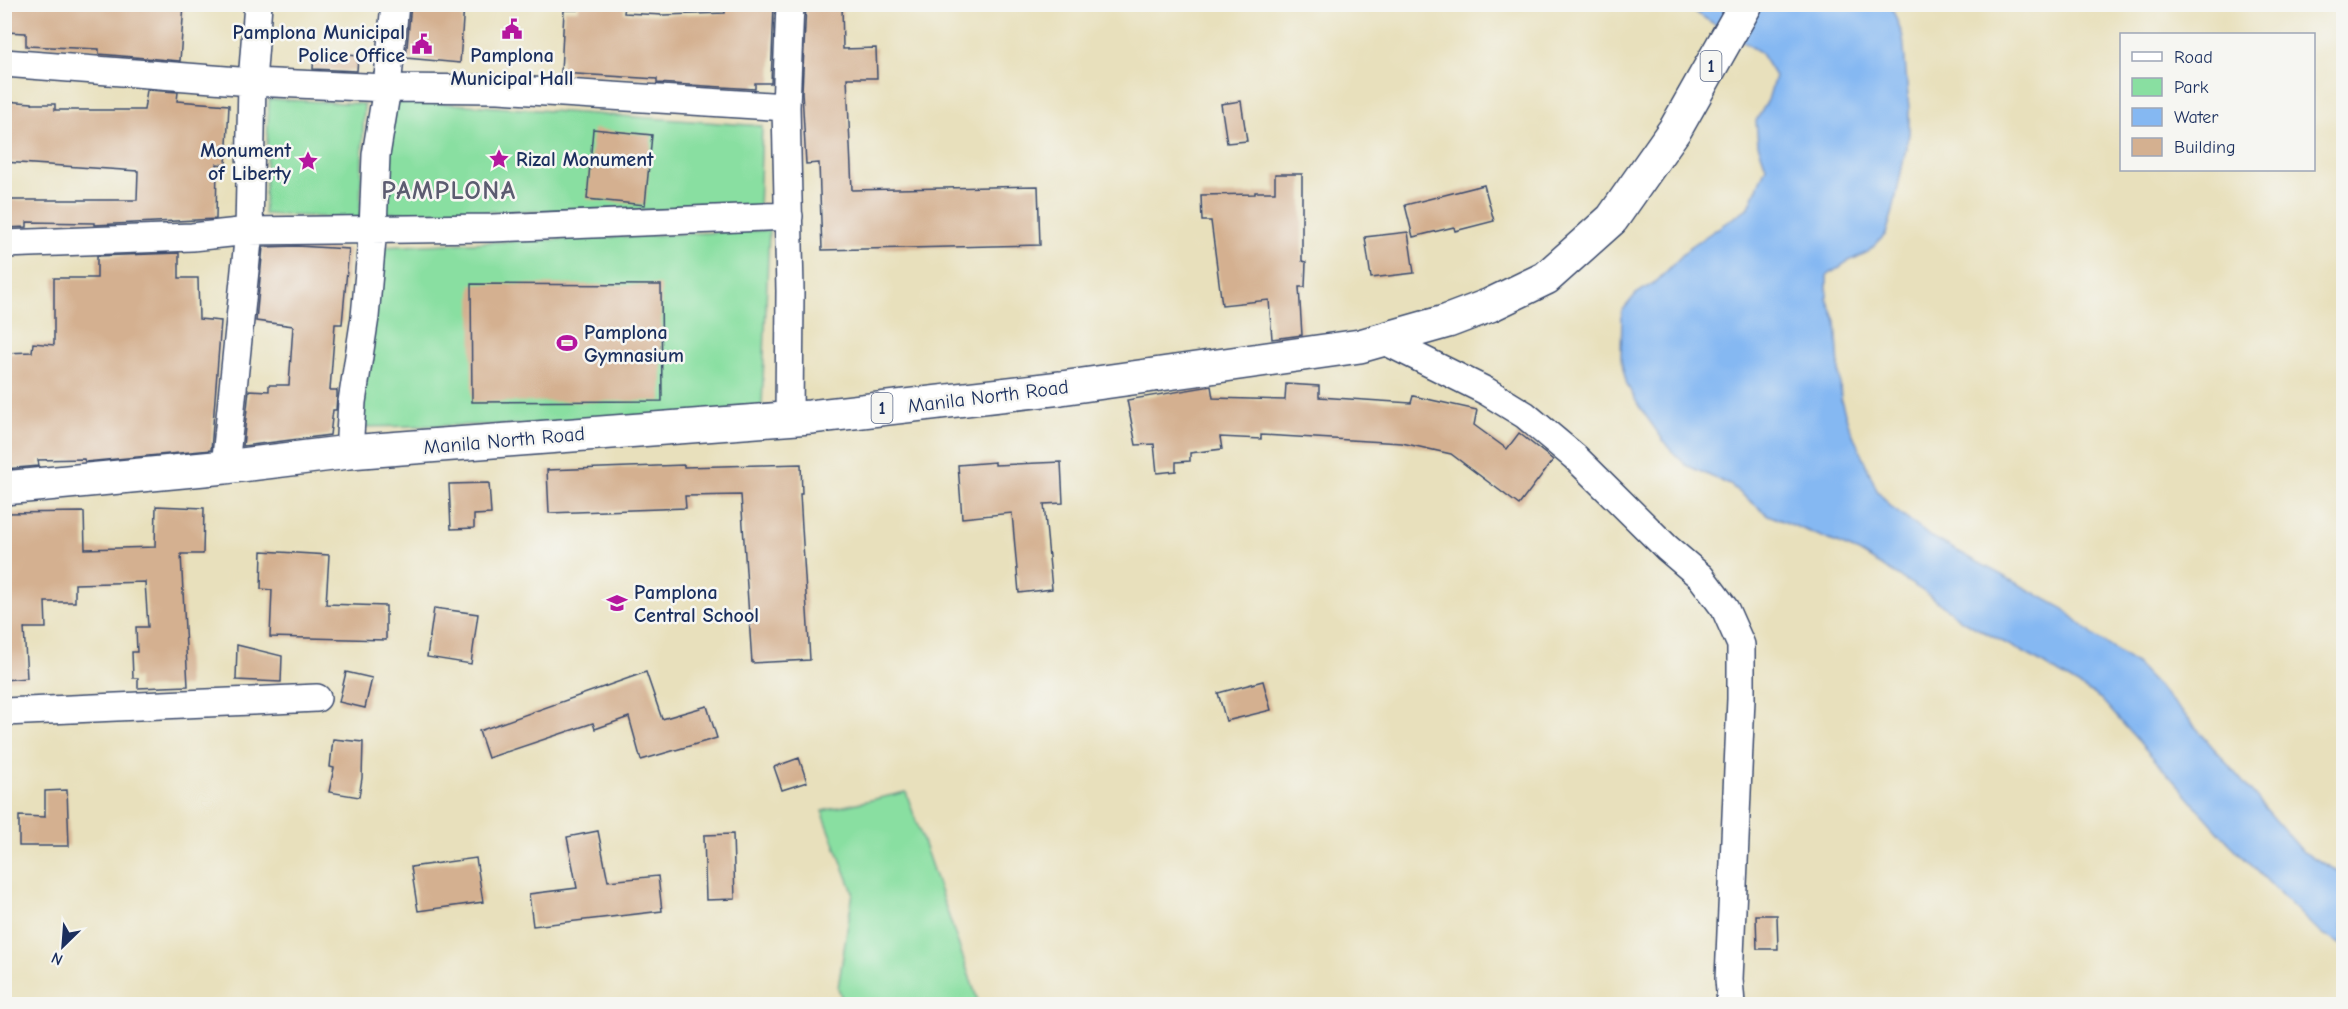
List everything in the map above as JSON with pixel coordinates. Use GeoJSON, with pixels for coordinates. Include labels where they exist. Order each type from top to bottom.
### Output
{"type":"FeatureCollection","features":[{"type":"Feature","properties":{"kind":"highway","name":"Manila North Road"},"geometry":{"type":"LineString","coordinates":[[4,488],[225,467],[349,452],[810,417],[1061,388],[1341,349],[1383,340],[1491,305],[1546,278],[1612,219],[1676,128],[1746,4]]}},
{"type":"Feature","properties":{"kind":"street"},"geometry":{"type":"LineString","coordinates":[[225,467],[249,231],[252,82],[258,4]]}},
{"type":"Feature","properties":{"kind":"street"},"geometry":{"type":"LineString","coordinates":[[349,452],[352,402],[365,317],[373,228],[376,155],[387,88],[395,4]]}},
{"type":"Feature","properties":{"kind":"street"},"geometry":{"type":"LineString","coordinates":[[789,417],[789,216],[786,107],[790,4]]}},
{"type":"Feature","properties":{"kind":"street"},"geometry":{"type":"LineString","coordinates":[[4,63],[252,82],[387,88],[499,89],[786,107]]}},
{"type":"Feature","properties":{"kind":"street"},"geometry":{"type":"LineString","coordinates":[[4,244],[192,237],[249,231],[492,228],[789,216]]}},
{"type":"Feature","properties":{"kind":"street"},"geometry":{"type":"LineString","coordinates":[[1383,340],[1486,391],[1525,415],[1575,457],[1667,548],[1701,577],[1725,609],[1741,645],[1729,979],[1731,1005]]}},
{"type":"Feature","properties":{"kind":"street"},"geometry":{"type":"LineString","coordinates":[[4,712],[317,698]]}},
{"type":"Feature","properties":{"kind":"green space"},"geometry":{"type":"Polygon","coordinates":[[[269,99],[364,104],[360,219],[264,214],[269,99]]]}},
{"type":"Feature","properties":{"kind":"green space"},"geometry":{"type":"Polygon","coordinates":[[[396,100],[762,126],[759,209],[379,213],[396,100]]]}},
{"type":"Feature","properties":{"kind":"green space"},"geometry":{"type":"Polygon","coordinates":[[[769,230],[762,406],[636,423],[351,427],[381,247],[769,230]]]}},
{"type":"Feature","properties":{"kind":"green space"},"geometry":{"type":"Polygon","coordinates":[[[906,792],[979,1004],[844,1004],[838,988],[853,892],[822,811],[906,792]]]}},
{"type":"Feature","properties":{"kind":"water"},"geometry":{"type":"Polygon","coordinates":[[[1683,5],[1891,5],[1903,37],[1909,108],[1909,134],[1893,211],[1886,234],[1868,252],[1847,262],[1827,276],[1827,299],[1836,321],[1841,400],[1848,423],[1877,490],[1892,508],[1930,536],[2064,609],[2093,635],[2136,664],[2186,716],[2303,852],[2343,874],[2343,946],[2318,931],[2228,842],[2101,699],[2032,657],[1963,621],[1923,591],[1859,552],[1768,515],[1730,485],[1686,465],[1668,447],[1639,406],[1627,385],[1621,361],[1622,311],[1636,294],[1657,281],[1690,247],[1749,207],[1766,167],[1758,144],[1756,121],[1768,100],[1775,76],[1760,52],[1683,5]]]}},
{"type":"Feature","properties":{"kind":"building"},"geometry":{"type":"Polygon","coordinates":[[[184,4],[180,61],[99,54],[99,49],[26,46],[26,33],[4,32],[4,5],[184,4]]]}},
{"type":"Feature","properties":{"kind":"building"},"geometry":{"type":"Polygon","coordinates":[[[411,4],[464,4],[460,63],[406,58],[411,4]]]}},
{"type":"Feature","properties":{"kind":"building"},"geometry":{"type":"Polygon","coordinates":[[[578,4],[625,4],[624,13],[663,15],[725,13],[725,4],[774,4],[771,83],[755,83],[755,89],[657,83],[657,79],[561,73],[564,10],[578,10],[578,4]]]}},
{"type":"Feature","properties":{"kind":"building"},"geometry":{"type":"Polygon","coordinates":[[[806,4],[842,4],[843,49],[876,48],[877,78],[847,78],[852,190],[1038,186],[1040,245],[822,250],[819,163],[806,164],[802,92],[806,4]]]}},
{"type":"Feature","properties":{"kind":"building"},"geometry":{"type":"Polygon","coordinates":[[[314,52],[358,56],[357,71],[313,69],[314,52]]]}},
{"type":"Feature","properties":{"kind":"building"},"geometry":{"type":"Polygon","coordinates":[[[147,90],[178,92],[177,101],[229,105],[226,165],[217,164],[216,219],[94,225],[94,223],[27,222],[27,227],[4,228],[4,200],[137,200],[138,171],[4,162],[4,101],[55,104],[55,110],[144,110],[147,90]]]}},
{"type":"Feature","properties":{"kind":"building"},"geometry":{"type":"Polygon","coordinates":[[[1241,101],[1247,141],[1227,143],[1221,104],[1241,101]]]}},
{"type":"Feature","properties":{"kind":"building"},"geometry":{"type":"Polygon","coordinates":[[[593,129],[652,135],[645,205],[587,199],[593,129]]]}},
{"type":"Feature","properties":{"kind":"building"},"geometry":{"type":"Polygon","coordinates":[[[1275,174],[1302,174],[1302,261],[1306,262],[1305,287],[1299,287],[1302,335],[1272,339],[1269,300],[1222,305],[1211,221],[1202,221],[1201,195],[1275,192],[1275,174]]]}},
{"type":"Feature","properties":{"kind":"building"},"geometry":{"type":"Polygon","coordinates":[[[1484,185],[1494,221],[1455,231],[1454,227],[1413,237],[1405,205],[1484,185]]]}},
{"type":"Feature","properties":{"kind":"building"},"geometry":{"type":"Polygon","coordinates":[[[1408,232],[1414,273],[1371,278],[1365,237],[1408,232]]]}},
{"type":"Feature","properties":{"kind":"building"},"geometry":{"type":"Polygon","coordinates":[[[263,247],[349,249],[342,324],[335,324],[330,390],[337,390],[337,396],[330,435],[243,446],[249,390],[269,391],[269,385],[289,385],[293,326],[256,321],[263,247]]]}},
{"type":"Feature","properties":{"kind":"building"},"geometry":{"type":"Polygon","coordinates":[[[179,253],[179,278],[198,278],[199,319],[221,321],[211,450],[85,462],[84,459],[38,460],[39,466],[4,469],[4,353],[32,352],[33,343],[54,345],[54,278],[97,278],[97,256],[179,253]]]}},
{"type":"Feature","properties":{"kind":"building","name":"Pamplona Gymnasium"},"geometry":{"type":"Polygon","coordinates":[[[471,284],[661,285],[662,401],[472,402],[471,284]]]}},
{"type":"Feature","properties":{"kind":"building"},"geometry":{"type":"Polygon","coordinates":[[[1286,384],[1319,386],[1319,397],[1411,403],[1413,396],[1477,410],[1474,425],[1507,449],[1519,433],[1553,460],[1519,505],[1451,454],[1402,443],[1261,435],[1261,439],[1220,437],[1222,449],[1190,453],[1190,461],[1176,462],[1176,471],[1157,473],[1154,444],[1136,445],[1127,400],[1211,386],[1213,398],[1285,400],[1286,384]]]}},
{"type":"Feature","properties":{"kind":"building"},"geometry":{"type":"Polygon","coordinates":[[[995,462],[995,465],[1061,462],[1063,503],[1044,504],[1052,589],[1019,593],[1012,513],[962,518],[958,465],[995,462]]]}},
{"type":"Feature","properties":{"kind":"building"},"geometry":{"type":"Polygon","coordinates":[[[801,464],[802,494],[800,494],[810,660],[752,663],[741,495],[685,496],[686,508],[549,513],[547,470],[801,464]]]}},
{"type":"Feature","properties":{"kind":"building"},"geometry":{"type":"Polygon","coordinates":[[[489,483],[491,514],[474,515],[474,528],[451,529],[449,484],[489,483]]]}},
{"type":"Feature","properties":{"kind":"building"},"geometry":{"type":"Polygon","coordinates":[[[156,506],[204,508],[203,554],[181,554],[188,686],[138,688],[138,678],[133,678],[132,652],[137,652],[136,627],[148,627],[145,582],[75,584],[75,602],[45,602],[46,628],[24,628],[27,678],[4,680],[4,513],[84,512],[85,549],[155,547],[156,506]]]}},
{"type":"Feature","properties":{"kind":"building"},"geometry":{"type":"Polygon","coordinates":[[[262,551],[329,555],[326,604],[386,606],[386,640],[270,637],[272,590],[261,589],[262,551]]]}},
{"type":"Feature","properties":{"kind":"building"},"geometry":{"type":"Polygon","coordinates":[[[434,608],[478,614],[471,664],[427,657],[434,608]]]}},
{"type":"Feature","properties":{"kind":"building"},"geometry":{"type":"Polygon","coordinates":[[[237,645],[282,656],[281,682],[236,680],[237,645]]]}},
{"type":"Feature","properties":{"kind":"building"},"geometry":{"type":"Polygon","coordinates":[[[346,672],[372,678],[365,708],[339,702],[346,672]]]}},
{"type":"Feature","properties":{"kind":"building"},"geometry":{"type":"Polygon","coordinates":[[[646,672],[662,719],[707,706],[717,738],[641,760],[629,717],[595,729],[593,723],[488,758],[479,731],[646,672]]]}},
{"type":"Feature","properties":{"kind":"building"},"geometry":{"type":"Polygon","coordinates":[[[1263,681],[1271,710],[1226,721],[1218,693],[1263,681]]]}},
{"type":"Feature","properties":{"kind":"building"},"geometry":{"type":"Polygon","coordinates":[[[333,739],[363,742],[359,797],[329,792],[334,768],[330,767],[333,739]]]}},
{"type":"Feature","properties":{"kind":"building"},"geometry":{"type":"Polygon","coordinates":[[[799,758],[807,782],[782,790],[774,767],[799,758]]]}},
{"type":"Feature","properties":{"kind":"building"},"geometry":{"type":"Polygon","coordinates":[[[67,790],[69,846],[19,846],[19,816],[45,817],[45,791],[67,790]]]}},
{"type":"Feature","properties":{"kind":"building"},"geometry":{"type":"Polygon","coordinates":[[[598,831],[608,881],[658,876],[662,911],[533,926],[529,894],[577,888],[567,837],[598,831]]]}},
{"type":"Feature","properties":{"kind":"building"},"geometry":{"type":"Polygon","coordinates":[[[733,834],[735,899],[706,900],[704,835],[733,834]]]}},
{"type":"Feature","properties":{"kind":"building"},"geometry":{"type":"Polygon","coordinates":[[[476,858],[483,902],[418,911],[411,867],[476,858]]]}},
{"type":"Feature","properties":{"kind":"building"},"geometry":{"type":"Polygon","coordinates":[[[1756,915],[1777,915],[1778,949],[1757,949],[1756,915]]]}},
{"type":"Feature","properties":{"kind":"place","name":"Pamplona Municipal Hall"},"geometry":{"type":"Point","coordinates":[512,29]}},
{"type":"Feature","properties":{"kind":"place","name":"Pamplona Municipal Police Office"},"geometry":{"type":"Point","coordinates":[422,44]}},
{"type":"Feature","properties":{"kind":"place","name":"Rizal Monument"},"geometry":{"type":"Point","coordinates":[499,159]}},
{"type":"Feature","properties":{"kind":"place","name":"Monument of Liberty"},"geometry":{"type":"Point","coordinates":[308,161]}},
{"type":"Feature","properties":{"kind":"place","name":"Pamplona Gymnasium"},"geometry":{"type":"Point","coordinates":[567,343]}},
{"type":"Feature","properties":{"kind":"place","name":"Pamplona Central School"},"geometry":{"type":"Point","coordinates":[617,603]}},
{"type":"Feature","properties":{"kind":"district","name":"PAMPLONA"},"geometry":{"type":"Point","coordinates":[449,190]}}]}
